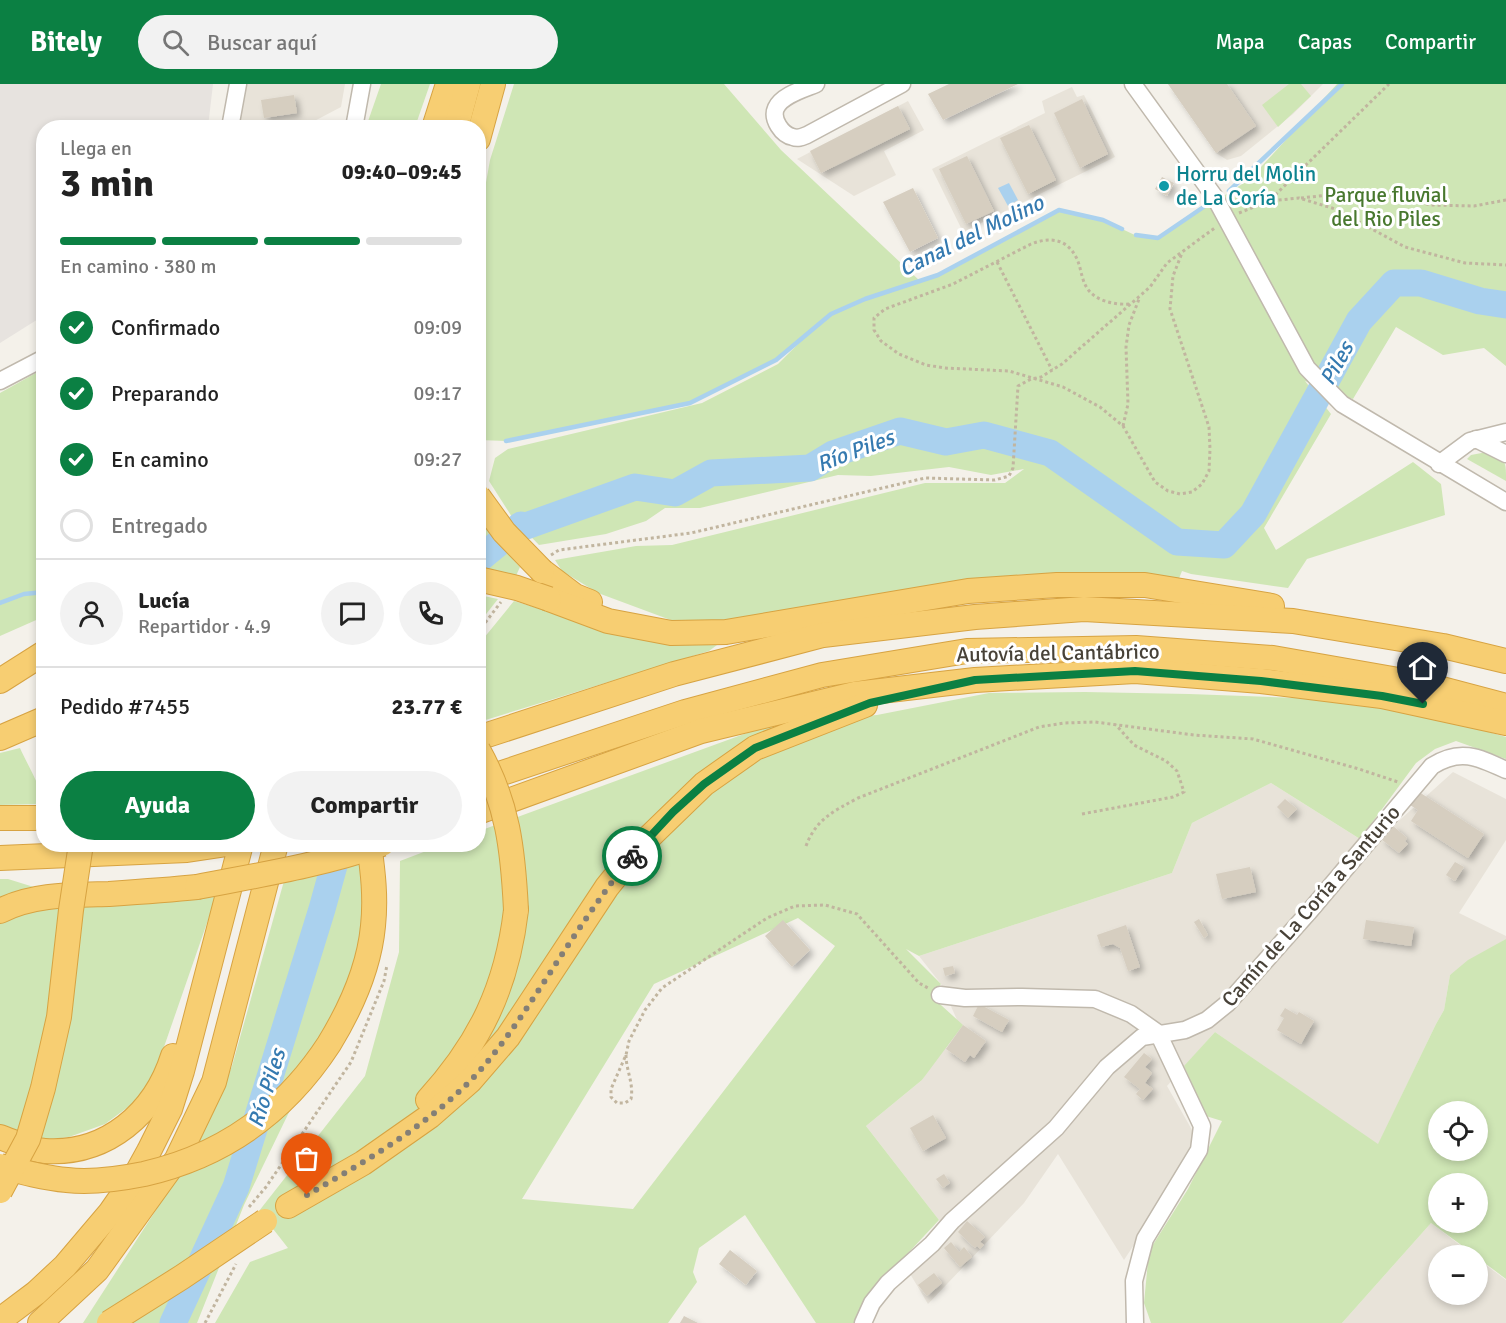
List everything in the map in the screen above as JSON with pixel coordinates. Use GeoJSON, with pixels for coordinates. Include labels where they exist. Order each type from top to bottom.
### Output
{"type":"FeatureCollection","features":[{"type":"Feature","properties":{"kind":"highway"},"geometry":{"type":"LineString","coordinates":[[437,120],[448,84]]}},
{"type":"Feature","properties":{"kind":"highway"},"geometry":{"type":"LineString","coordinates":[[458,120],[468,84]]}},
{"type":"Feature","properties":{"kind":"highway"},"geometry":{"type":"LineString","coordinates":[[484,120],[494,84]]}},
{"type":"Feature","properties":{"kind":"highway"},"geometry":{"type":"LineString","coordinates":[[486,507],[504,532],[546,563],[576,596],[604,609],[671,633]]}},
{"type":"Feature","properties":{"kind":"highway"},"geometry":{"type":"LineString","coordinates":[[486,581],[517,588],[608,621],[671,633],[726,632],[968,591],[1057,585],[1145,585],[1347,619],[1443,646]]}},
{"type":"Feature","properties":{"kind":"highway","name":"Autovía del Cantábrico"},"geometry":{"type":"LineString","coordinates":[[486,735],[674,674],[823,635],[975,617],[1084,609],[1293,621],[1443,646],[1506,661]]}},
{"type":"Feature","properties":{"kind":"highway","name":"Autovía del Cantábrico"},"geometry":{"type":"LineString","coordinates":[[486,778],[685,712],[822,675],[967,651],[1136,648],[1274,658],[1427,685],[1506,706]]}},
{"type":"Feature","properties":{"kind":"highway"},"geometry":{"type":"LineString","coordinates":[[0,681],[36,658]]}},
{"type":"Feature","properties":{"kind":"highway"},"geometry":{"type":"LineString","coordinates":[[486,809],[701,731],[855,694],[975,680],[1135,671],[1261,681],[1382,696],[1506,723]]}},
{"type":"Feature","properties":{"kind":"highway"},"geometry":{"type":"LineString","coordinates":[[288,1206],[363,1162],[430,1116],[470,1081],[508,1037],[607,887],[641,845],[704,784],[755,748],[824,720],[870,703],[975,680]]}},
{"type":"Feature","properties":{"kind":"highway"},"geometry":{"type":"LineString","coordinates":[[0,738],[36,722]]}},
{"type":"Feature","properties":{"kind":"highway"},"geometry":{"type":"LineString","coordinates":[[109,1323],[288,1206],[391,1133],[426,1102],[449,1077],[467,1051],[492,1004],[502,978],[512,945],[516,910],[513,858],[505,816],[492,775],[486,764]]}},
{"type":"Feature","properties":{"kind":"highway"},"geometry":{"type":"LineString","coordinates":[[0,818],[36,818]]}},
{"type":"Feature","properties":{"kind":"highway"},"geometry":{"type":"LineString","coordinates":[[0,1191],[28,1139],[43,1088],[59,1017],[80,852]]}},
{"type":"Feature","properties":{"kind":"highway"},"geometry":{"type":"LineString","coordinates":[[0,858],[129,852]]}},
{"type":"Feature","properties":{"kind":"highway"},"geometry":{"type":"LineString","coordinates":[[0,1320],[36,1293],[64,1266],[110,1213],[133,1180],[149,1151],[170,1108],[182,1071],[239,852]]}},
{"type":"Feature","properties":{"kind":"highway"},"geometry":{"type":"LineString","coordinates":[[40,1323],[97,1270],[177,1158],[214,1082],[274,852]]}},
{"type":"Feature","properties":{"kind":"highway"},"geometry":{"type":"LineString","coordinates":[[0,911],[14,904],[50,896],[197,887],[303,867],[361,852]]}},
{"type":"Feature","properties":{"kind":"highway"},"geometry":{"type":"LineString","coordinates":[[0,1166],[68,1180],[124,1178],[158,1170],[216,1150],[271,1112],[297,1086],[320,1057],[346,1017],[360,983],[373,927],[375,887],[370,852]]}},
{"type":"Feature","properties":{"kind":"highway"},"geometry":{"type":"LineString","coordinates":[[0,1137],[44,1151],[82,1149],[117,1133],[146,1108],[171,1061],[234,868]]}},
{"type":"Feature","properties":{"kind":"street"},"geometry":{"type":"LineString","coordinates":[[231,120],[238,84]]}},
{"type":"Feature","properties":{"kind":"street"},"geometry":{"type":"LineString","coordinates":[[355,120],[362,84]]}},
{"type":"Feature","properties":{"kind":"street"},"geometry":{"type":"LineString","coordinates":[[816,84],[783,99],[776,109],[775,117],[779,128],[790,137],[798,138],[807,135],[902,84]]}},
{"type":"Feature","properties":{"kind":"street"},"geometry":{"type":"LineString","coordinates":[[1133,84],[1214,196],[1307,368],[1342,404],[1506,502]]}},
{"type":"Feature","properties":{"kind":"street"},"geometry":{"type":"LineString","coordinates":[[0,381],[36,362]]}},
{"type":"Feature","properties":{"kind":"street"},"geometry":{"type":"LineString","coordinates":[[1439,464],[1476,439],[1506,432]]}},
{"type":"Feature","properties":{"kind":"street"},"geometry":{"type":"LineString","coordinates":[[1476,439],[1506,454]]}},
{"type":"Feature","properties":{"kind":"street","name":"Camín de La Coría a Santurio"},"geometry":{"type":"LineString","coordinates":[[863,1323],[872,1303],[888,1283],[932,1244],[952,1221],[1056,1128],[1107,1067],[1142,1037],[1185,1030],[1207,1020],[1228,1003],[1432,766],[1445,758],[1461,755],[1482,759],[1506,770]]}},
{"type":"Feature","properties":{"kind":"street"},"geometry":{"type":"LineString","coordinates":[[940,994],[965,998],[1095,999],[1131,1014],[1158,1033],[1202,1126],[1199,1149],[1145,1239],[1134,1281],[1135,1323]]}},
{"type":"Feature","properties":{"kind":"path"},"geometry":{"type":"LineString","coordinates":[[1269,201],[1389,84]]}},
{"type":"Feature","properties":{"kind":"path"},"geometry":{"type":"LineString","coordinates":[[1299,198],[1338,194],[1380,194],[1431,205],[1474,206],[1506,200]]}},
{"type":"Feature","properties":{"kind":"path"},"geometry":{"type":"LineString","coordinates":[[1131,304],[1117,305],[1102,300],[1088,290],[1076,257],[1068,247],[1057,240],[1045,239],[953,284],[885,309],[874,318],[874,330],[881,341],[899,354],[926,365],[1009,371],[1063,387],[1100,407],[1123,426],[1155,482],[1168,491],[1180,494],[1192,492],[1202,484],[1209,471],[1209,427],[1170,309],[1173,276],[1183,252]]}},
{"type":"Feature","properties":{"kind":"path"},"geometry":{"type":"LineString","coordinates":[[997,262],[1052,370]]}},
{"type":"Feature","properties":{"kind":"path"},"geometry":{"type":"LineString","coordinates":[[1123,426],[1128,404],[1126,347],[1129,326],[1140,296]]}},
{"type":"Feature","properties":{"kind":"path"},"geometry":{"type":"LineString","coordinates":[[546,563],[559,550],[691,533],[925,478],[995,480],[1009,476],[1013,468],[1016,398]]}},
{"type":"Feature","properties":{"kind":"path"},"geometry":{"type":"LineString","coordinates":[[486,622],[507,594]]}},
{"type":"Feature","properties":{"kind":"path"},"geometry":{"type":"LineString","coordinates":[[806,846],[812,830],[831,813],[858,798],[1039,727],[1064,723],[1095,722],[1194,735],[1253,739],[1414,787]]}},
{"type":"Feature","properties":{"kind":"path"},"geometry":{"type":"LineString","coordinates":[[1082,814],[1173,797],[1184,792],[1177,771],[1166,761],[1134,745],[1116,725]]}},
{"type":"Feature","properties":{"kind":"path"},"geometry":{"type":"LineString","coordinates":[[626,1055],[611,1089],[611,1097],[617,1103],[625,1103],[631,1099],[633,1090],[626,1065],[628,1041],[645,1010],[662,988],[767,918],[795,906],[825,905],[857,914],[919,983],[940,994]]}},
{"type":"Feature","properties":{"kind":"shaded area"},"geometry":{"type":"Polygon","coordinates":[[[0,84],[213,84],[209,120],[36,120],[36,320],[0,343],[0,84]]]}},
{"type":"Feature","properties":{"kind":"shaded area"},"geometry":{"type":"Polygon","coordinates":[[[246,84],[345,84],[341,107],[316,120],[239,120],[246,84]]]}},
{"type":"Feature","properties":{"kind":"shaded area"},"geometry":{"type":"Polygon","coordinates":[[[1168,84],[1323,84],[1293,114],[1241,156],[1227,160],[1216,153],[1168,84]]]}},
{"type":"Feature","properties":{"kind":"shaded area"},"geometry":{"type":"Polygon","coordinates":[[[1072,87],[1077,97],[1084,95],[1115,157],[963,232],[932,169],[1045,113],[1042,101],[1072,87]]]}},
{"type":"Feature","properties":{"kind":"shaded area"},"geometry":{"type":"Polygon","coordinates":[[[908,101],[924,130],[884,151],[896,175],[854,196],[797,159],[908,101]]]}},
{"type":"Feature","properties":{"kind":"shaded area"},"geometry":{"type":"Polygon","coordinates":[[[1453,772],[1506,799],[1506,840],[1459,913],[1506,936],[1506,939],[1450,975],[1444,1010],[1378,1145],[1215,1032],[1167,1086],[1200,1144],[1124,1260],[1058,1154],[1024,1203],[928,1304],[906,1267],[953,1233],[939,1220],[866,1126],[922,1080],[958,1022],[941,984],[919,956],[1172,873],[1192,823],[1271,783],[1371,846],[1453,772]]]}},
{"type":"Feature","properties":{"kind":"shaded area"},"geometry":{"type":"Polygon","coordinates":[[[1428,1226],[1428,1233],[1444,1233],[1460,1245],[1428,1245],[1428,1305],[1488,1305],[1488,1266],[1506,1280],[1506,1323],[1342,1323],[1428,1226]]]}},
{"type":"Feature","properties":{"kind":"green space"},"geometry":{"type":"Polygon","coordinates":[[[381,84],[430,84],[417,120],[368,120],[381,84]]]}},
{"type":"Feature","properties":{"kind":"green space","name":"Parque fluvial del Rio Piles"},"geometry":{"type":"Polygon","coordinates":[[[514,84],[724,84],[781,150],[920,281],[938,275],[1059,210],[1103,220],[1139,237],[1158,238],[1250,179],[1337,84],[1506,84],[1506,366],[1484,348],[1443,355],[1396,327],[1353,399],[1305,381],[1331,414],[1264,528],[1276,550],[1413,462],[1441,484],[1445,515],[1307,559],[1288,588],[1182,571],[1178,581],[1096,574],[1030,574],[966,579],[719,622],[676,622],[598,593],[562,571],[555,560],[636,546],[672,545],[925,483],[1005,483],[1024,469],[991,475],[949,467],[871,476],[838,475],[700,508],[665,508],[646,521],[606,534],[539,545],[512,517],[489,481],[495,458],[508,449],[702,403],[778,364],[806,336],[776,360],[690,403],[506,441],[486,440],[486,183],[490,160],[514,84]]]}},
{"type":"Feature","properties":{"kind":"green space"},"geometry":{"type":"Polygon","coordinates":[[[1289,84],[1301,84],[1311,96],[1278,127],[1262,105],[1289,84]]]}},
{"type":"Feature","properties":{"kind":"green space"},"geometry":{"type":"Polygon","coordinates":[[[36,373],[36,620],[0,636],[0,393],[36,373]]]}},
{"type":"Feature","properties":{"kind":"green space"},"geometry":{"type":"Polygon","coordinates":[[[1487,452],[1504,462],[1506,481],[1467,459],[1471,455],[1487,452]]]}},
{"type":"Feature","properties":{"kind":"green space"},"geometry":{"type":"Polygon","coordinates":[[[486,527],[492,537],[520,567],[515,578],[486,571],[486,527]]]}},
{"type":"Feature","properties":{"kind":"green space"},"geometry":{"type":"Polygon","coordinates":[[[486,597],[498,599],[486,614],[486,597]]]}},
{"type":"Feature","properties":{"kind":"green space"},"geometry":{"type":"Polygon","coordinates":[[[514,601],[580,621],[657,639],[717,645],[709,651],[486,720],[486,635],[514,601]]]}},
{"type":"Feature","properties":{"kind":"green space"},"geometry":{"type":"Polygon","coordinates":[[[1085,692],[1325,699],[1433,716],[1506,737],[1506,759],[1456,741],[1435,749],[1416,763],[1360,839],[1271,783],[1192,823],[1172,873],[919,956],[906,949],[941,984],[931,996],[963,1025],[922,1080],[866,1126],[939,1220],[868,1296],[855,1323],[816,1323],[745,1215],[699,1248],[693,1272],[697,1282],[668,1323],[215,1323],[250,1262],[288,1248],[259,1211],[365,1076],[399,952],[400,861],[424,852],[486,852],[486,828],[774,723],[877,715],[989,693],[1085,692]],[[798,918],[654,984],[522,1199],[633,1209],[835,946],[798,918]]]}},
{"type":"Feature","properties":{"kind":"green space"},"geometry":{"type":"Polygon","coordinates":[[[20,748],[36,781],[36,804],[0,805],[0,753],[20,748]]]}},
{"type":"Feature","properties":{"kind":"green space"},"geometry":{"type":"Polygon","coordinates":[[[364,863],[363,932],[342,1003],[244,1205],[197,1323],[83,1323],[198,1145],[232,1066],[284,881],[364,863]]]}},
{"type":"Feature","properties":{"kind":"green space"},"geometry":{"type":"Polygon","coordinates":[[[0,879],[8,879],[95,906],[217,894],[156,1070],[143,1096],[105,1124],[69,1137],[47,1140],[0,1131],[0,879]]]}},
{"type":"Feature","properties":{"kind":"green space"},"geometry":{"type":"Polygon","coordinates":[[[1506,939],[1506,1279],[1488,1266],[1488,1245],[1461,1245],[1445,1233],[1488,1233],[1488,1173],[1428,1173],[1428,1226],[1342,1323],[1151,1323],[1144,1303],[1149,1251],[1188,1189],[1222,1121],[1206,1116],[1184,1066],[1215,1032],[1378,1144],[1444,1010],[1450,975],[1468,960],[1506,939]]]}},
{"type":"Feature","properties":{"kind":"water"},"geometry":{"type":"Polygon","coordinates":[[[1009,183],[1018,200],[1008,206],[998,188],[1009,183]]]}},
{"type":"Feature","properties":{"kind":"building"},"geometry":{"type":"Polygon","coordinates":[[[949,84],[1018,84],[943,120],[928,94],[949,84]]]}},
{"type":"Feature","properties":{"kind":"building"},"geometry":{"type":"Polygon","coordinates":[[[1168,84],[1227,84],[1256,126],[1216,153],[1168,84]]]}},
{"type":"Feature","properties":{"kind":"building"},"geometry":{"type":"Polygon","coordinates":[[[294,95],[297,113],[264,118],[261,100],[294,95]]]}},
{"type":"Feature","properties":{"kind":"building"},"geometry":{"type":"Polygon","coordinates":[[[1082,99],[1108,154],[1080,168],[1054,113],[1082,99]]]}},
{"type":"Feature","properties":{"kind":"building"},"geometry":{"type":"Polygon","coordinates":[[[898,106],[910,129],[821,173],[810,151],[898,106]]]}},
{"type":"Feature","properties":{"kind":"building"},"geometry":{"type":"Polygon","coordinates":[[[1029,125],[1056,180],[1028,194],[1000,138],[1029,125]]]}},
{"type":"Feature","properties":{"kind":"building"},"geometry":{"type":"Polygon","coordinates":[[[967,156],[994,211],[966,224],[939,169],[967,156]]]}},
{"type":"Feature","properties":{"kind":"building","name":"Horru del Molin de La Coría"},"geometry":{"type":"Polygon","coordinates":[[[1162,177],[1174,183],[1167,196],[1155,189],[1162,177]]]}},
{"type":"Feature","properties":{"kind":"building"},"geometry":{"type":"Polygon","coordinates":[[[913,188],[938,238],[910,252],[883,202],[913,188]]]}},
{"type":"Feature","properties":{"kind":"building"},"geometry":{"type":"Polygon","coordinates":[[[1419,792],[1484,834],[1468,858],[1411,821],[1418,810],[1410,805],[1419,792]]]}},
{"type":"Feature","properties":{"kind":"building"},"geometry":{"type":"Polygon","coordinates":[[[1285,799],[1297,809],[1288,818],[1277,807],[1285,799]]]}},
{"type":"Feature","properties":{"kind":"building"},"geometry":{"type":"Polygon","coordinates":[[[1393,826],[1407,838],[1405,841],[1408,844],[1399,853],[1381,839],[1393,826]]]}},
{"type":"Feature","properties":{"kind":"building"},"geometry":{"type":"Polygon","coordinates":[[[1455,862],[1464,867],[1455,881],[1446,875],[1455,862]]]}},
{"type":"Feature","properties":{"kind":"building"},"geometry":{"type":"Polygon","coordinates":[[[1250,867],[1256,892],[1222,899],[1216,874],[1250,867]]]}},
{"type":"Feature","properties":{"kind":"building"},"geometry":{"type":"Polygon","coordinates":[[[1199,919],[1208,935],[1204,938],[1194,922],[1199,919]]]}},
{"type":"Feature","properties":{"kind":"building"},"geometry":{"type":"Polygon","coordinates":[[[783,920],[810,950],[792,967],[765,936],[783,920]]]}},
{"type":"Feature","properties":{"kind":"building"},"geometry":{"type":"Polygon","coordinates":[[[1366,920],[1414,927],[1411,946],[1363,939],[1366,920]]]}},
{"type":"Feature","properties":{"kind":"building"},"geometry":{"type":"Polygon","coordinates":[[[1126,925],[1140,967],[1128,971],[1120,948],[1113,944],[1101,947],[1097,935],[1126,925]]]}},
{"type":"Feature","properties":{"kind":"building"},"geometry":{"type":"Polygon","coordinates":[[[953,966],[955,973],[945,976],[943,968],[953,966]]]}},
{"type":"Feature","properties":{"kind":"building"},"geometry":{"type":"Polygon","coordinates":[[[979,1004],[1009,1020],[1002,1032],[973,1016],[979,1004]]]}},
{"type":"Feature","properties":{"kind":"building"},"geometry":{"type":"Polygon","coordinates":[[[1285,1008],[1297,1015],[1299,1012],[1314,1021],[1301,1044],[1277,1030],[1284,1018],[1280,1016],[1285,1008]]]}},
{"type":"Feature","properties":{"kind":"building"},"geometry":{"type":"Polygon","coordinates":[[[963,1025],[986,1041],[974,1058],[970,1055],[965,1062],[946,1049],[963,1025]]]}},
{"type":"Feature","properties":{"kind":"building"},"geometry":{"type":"Polygon","coordinates":[[[1144,1053],[1152,1059],[1145,1067],[1152,1073],[1145,1083],[1153,1089],[1143,1100],[1136,1094],[1140,1089],[1124,1077],[1144,1053]]]}},
{"type":"Feature","properties":{"kind":"building"},"geometry":{"type":"Polygon","coordinates":[[[933,1115],[946,1138],[923,1151],[910,1128],[933,1115]]]}},
{"type":"Feature","properties":{"kind":"building"},"geometry":{"type":"Polygon","coordinates":[[[944,1174],[950,1183],[943,1188],[936,1179],[944,1174]]]}},
{"type":"Feature","properties":{"kind":"building"},"geometry":{"type":"Polygon","coordinates":[[[967,1221],[985,1237],[980,1242],[984,1245],[980,1249],[977,1246],[975,1248],[958,1232],[967,1221]]]}},
{"type":"Feature","properties":{"kind":"building"},"geometry":{"type":"Polygon","coordinates":[[[951,1242],[959,1252],[964,1247],[972,1257],[960,1267],[944,1248],[951,1242]]]}},
{"type":"Feature","properties":{"kind":"building"},"geometry":{"type":"Polygon","coordinates":[[[730,1250],[757,1271],[746,1285],[719,1264],[730,1250]]]}},
{"type":"Feature","properties":{"kind":"building"},"geometry":{"type":"Polygon","coordinates":[[[934,1273],[942,1283],[927,1296],[918,1285],[934,1273]]]}},
{"type":"Feature","properties":{"kind":"building"},"geometry":{"type":"Polygon","coordinates":[[[684,1316],[698,1323],[680,1323],[684,1316]]]}},
{"type":"Feature","properties":{"kind":"waterway","name":"Canal del Molino"},"geometry":{"type":"LineString","coordinates":[[1229,191],[1342,84]]}},
{"type":"Feature","properties":{"kind":"waterway","name":"Canal del Molino"},"geometry":{"type":"LineString","coordinates":[[1136,235],[1158,238],[1205,206]]}},
{"type":"Feature","properties":{"kind":"waterway","name":"Canal del Molino"},"geometry":{"type":"LineString","coordinates":[[506,441],[690,403],[776,360],[831,314],[865,299],[938,275],[1059,210],[1103,220],[1122,229]]}},
{"type":"Feature","properties":{"kind":"waterway","name":"Río Piles"},"geometry":{"type":"LineString","coordinates":[[486,553],[521,525],[526,526],[635,487],[675,493],[711,473],[810,468],[833,454],[900,431],[946,442],[984,435],[1050,453],[1177,542],[1224,545],[1253,514],[1359,321],[1394,283],[1421,283],[1480,301],[1506,305]]}},
{"type":"Feature","properties":{"kind":"waterway","name":"Canal del Molino"},"geometry":{"type":"LineString","coordinates":[[0,603],[24,594],[36,593]]}},
{"type":"Feature","properties":{"kind":"waterway","name":"Río Piles"},"geometry":{"type":"LineString","coordinates":[[173,1323],[236,1187],[338,852]]}},
{"type":"Feature","properties":{"kind":"way so far"},"geometry":{"type":"LineString","coordinates":[[307,1195],[396,1140],[430,1116],[470,1081],[508,1037],[607,887],[632,856]]}},
{"type":"Feature","properties":{"kind":"place","name":"Horru del Molin de La Coría"},"geometry":{"type":"Point","coordinates":[1164,186]}},
{"type":"Feature","properties":{"kind":"route"},"geometry":{"type":"LineString","coordinates":[[632,856],[673,812],[704,784],[755,748],[870,703],[975,680],[1135,671],[1261,681],[1382,696],[1423,704]]}},
{"type":"Feature","properties":{"kind":"water label","name":"Piles"},"geometry":{"type":"Point","coordinates":[1336,363]}}]}
